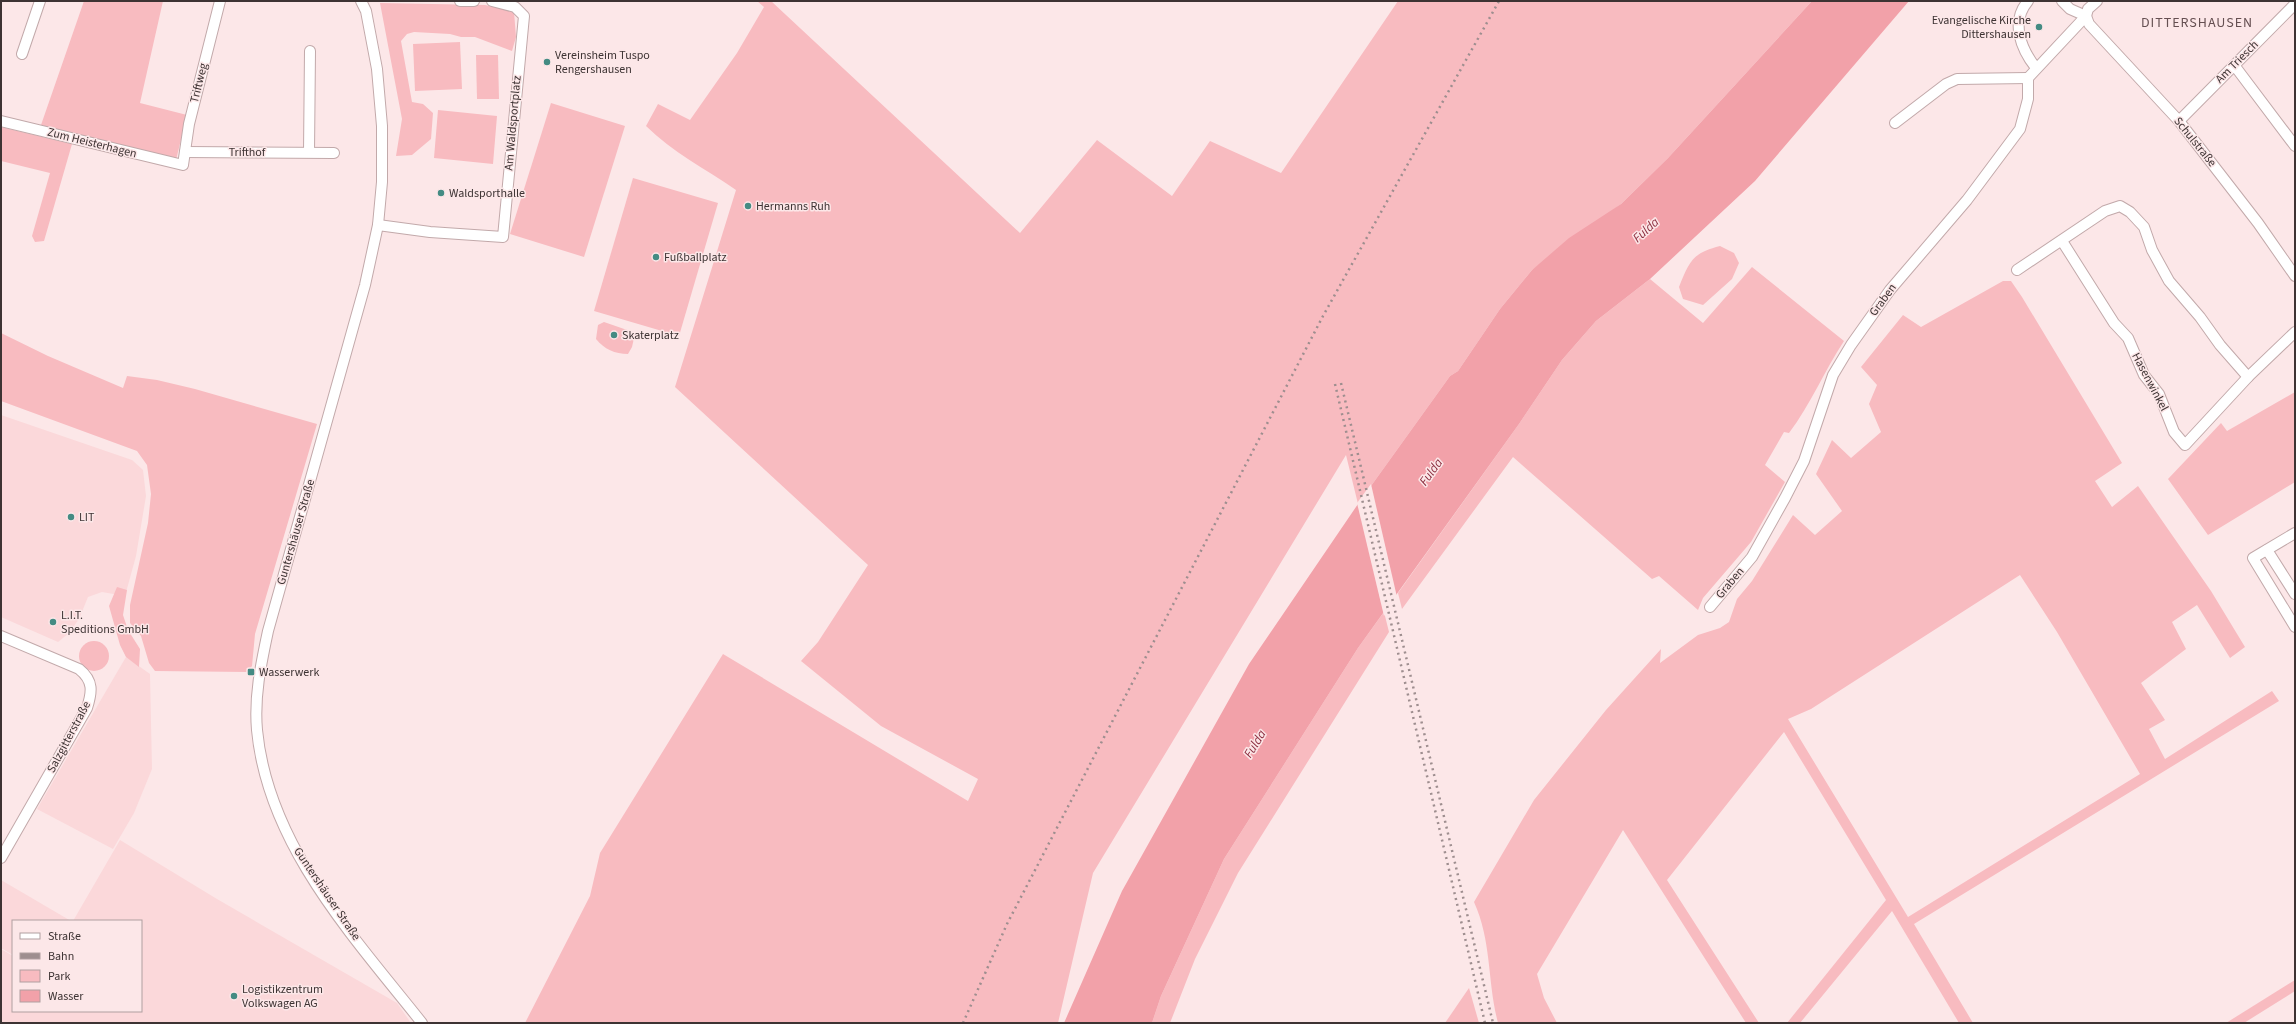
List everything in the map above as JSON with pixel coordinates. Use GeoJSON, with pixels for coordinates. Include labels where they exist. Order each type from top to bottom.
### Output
{"type":"FeatureCollection","features":[{"type":"Feature","properties":{"kind":"street"},"geometry":{"type":"LineString","coordinates":[[22,54],[40,1]]}},
{"type":"Feature","properties":{"kind":"street","name":"Triftweg"},"geometry":{"type":"LineString","coordinates":[[183,165],[189,124],[220,1]]}},
{"type":"Feature","properties":{"kind":"street","name":"Guntershäuser Straße"},"geometry":{"type":"LineString","coordinates":[[361,1],[366,11],[377,69],[382,126],[382,182],[378,225],[365,285],[268,631],[258,678],[257,729],[261,758],[269,790],[297,854],[350,931],[422,1023]]}},
{"type":"Feature","properties":{"kind":"street"},"geometry":{"type":"LineString","coordinates":[[460,1],[474,1]]}},
{"type":"Feature","properties":{"kind":"street","name":"Am Waldsportplatz"},"geometry":{"type":"LineString","coordinates":[[378,225],[430,232],[503,237],[524,16],[515,7],[492,1]]}},
{"type":"Feature","properties":{"kind":"street"},"geometry":{"type":"LineString","coordinates":[[2028,1],[2020,9],[2017,30],[2027,57],[2036,68]]}},
{"type":"Feature","properties":{"kind":"street"},"geometry":{"type":"LineString","coordinates":[[2062,1],[2070,9],[2086,16]]}},
{"type":"Feature","properties":{"kind":"street"},"geometry":{"type":"LineString","coordinates":[[1895,123],[1946,84],[1957,79],[2028,78],[2086,16],[2088,9],[2097,1]]}},
{"type":"Feature","properties":{"kind":"street","name":"Am Triesch"},"geometry":{"type":"LineString","coordinates":[[2179,121],[2295,4]]}},
{"type":"Feature","properties":{"kind":"street","name":"Schulstraße"},"geometry":{"type":"LineString","coordinates":[[2086,16],[2089,24],[2179,121],[2240,198],[2295,276]]}},
{"type":"Feature","properties":{"kind":"street"},"geometry":{"type":"LineString","coordinates":[[309,152],[310,52]]}},
{"type":"Feature","properties":{"kind":"street"},"geometry":{"type":"LineString","coordinates":[[2234,65],[2295,146]]}},
{"type":"Feature","properties":{"kind":"street","name":"Graben"},"geometry":{"type":"LineString","coordinates":[[1710,607],[1752,557],[1785,498],[1804,461],[1833,375],[1851,345],[1890,290],[1967,200],[2020,129],[2028,99],[2028,78]]}},
{"type":"Feature","properties":{"kind":"street","name":"Zum Heisterhagen"},"geometry":{"type":"LineString","coordinates":[[1,122],[183,165]]}},
{"type":"Feature","properties":{"kind":"street","name":"Trifthof"},"geometry":{"type":"LineString","coordinates":[[185,152],[334,153]]}},
{"type":"Feature","properties":{"kind":"street"},"geometry":{"type":"LineString","coordinates":[[2017,270],[2113,207],[2120,206],[2130,212],[2144,227],[2152,250],[2169,281],[2200,317],[2220,345],[2248,377]]}},
{"type":"Feature","properties":{"kind":"street","name":"Hasenwinkel"},"geometry":{"type":"LineString","coordinates":[[2062,241],[2114,323],[2128,338],[2144,375],[2159,394],[2174,432],[2185,445],[2248,377],[2295,332]]}},
{"type":"Feature","properties":{"kind":"street"},"geometry":{"type":"LineString","coordinates":[[2295,533],[2253,558],[2295,627]]}},
{"type":"Feature","properties":{"kind":"street"},"geometry":{"type":"LineString","coordinates":[[2267,550],[2295,594]]}},
{"type":"Feature","properties":{"kind":"street","name":"Salzgitterstraße"},"geometry":{"type":"LineString","coordinates":[[1,636],[80,669],[88,676],[92,686],[87,708],[1,858]]}},
{"type":"Feature","properties":{"kind":"shaded area","name":"LIT"},"geometry":{"type":"Polygon","coordinates":[[[1,415],[132,460],[143,470],[146,496],[136,556],[125,596],[102,592],[88,597],[79,619],[69,633],[58,642],[1,617],[1,415]]]}},
{"type":"Feature","properties":{"kind":"shaded area"},"geometry":{"type":"Polygon","coordinates":[[[126,657],[150,674],[152,769],[134,813],[113,849],[37,809],[126,657]]]}},
{"type":"Feature","properties":{"kind":"shaded area"},"geometry":{"type":"Polygon","coordinates":[[[120,840],[217,899],[397,1003],[411,1023],[1,1023],[1,949],[12,955],[12,1012],[142,1012],[142,920],[74,920],[120,840]]]}},
{"type":"Feature","properties":{"kind":"shaded area"},"geometry":{"type":"Polygon","coordinates":[[[1,880],[69,920],[12,920],[12,954],[1,948],[1,880]]]}},
{"type":"Feature","properties":{"kind":"green space"},"geometry":{"type":"Polygon","coordinates":[[[84,1],[163,1],[140,103],[187,115],[176,160],[41,125],[84,1]]]}},
{"type":"Feature","properties":{"kind":"green space"},"geometry":{"type":"Polygon","coordinates":[[[757,1],[771,1],[1020,233],[1097,140],[1172,196],[1210,141],[1281,173],[1398,1],[1812,1],[1668,158],[1621,204],[1532,270],[1500,309],[1458,371],[1450,376],[1358,504],[1346,455],[1093,873],[1058,1023],[525,1023],[590,896],[600,853],[723,654],[968,801],[978,779],[881,726],[801,661],[818,642],[868,565],[675,387],[736,190],[678,152],[646,126],[658,104],[690,120],[737,53],[764,7],[757,1]]]}},
{"type":"Feature","properties":{"kind":"green space"},"geometry":{"type":"Polygon","coordinates":[[[380,3],[485,5],[514,12],[516,37],[512,51],[475,37],[461,37],[450,34],[414,32],[407,34],[401,41],[412,102],[423,104],[433,113],[431,139],[412,155],[396,156],[402,119],[380,3]]]}},
{"type":"Feature","properties":{"kind":"green space"},"geometry":{"type":"Polygon","coordinates":[[[460,42],[462,89],[415,91],[413,44],[460,42]]]}},
{"type":"Feature","properties":{"kind":"green space"},"geometry":{"type":"Polygon","coordinates":[[[476,55],[498,55],[499,99],[477,99],[476,55]]]}},
{"type":"Feature","properties":{"kind":"green space"},"geometry":{"type":"Polygon","coordinates":[[[551,103],[625,126],[584,257],[510,234],[551,103]]]}},
{"type":"Feature","properties":{"kind":"green space"},"geometry":{"type":"Polygon","coordinates":[[[438,110],[497,116],[493,164],[434,158],[438,110]]]}},
{"type":"Feature","properties":{"kind":"green space"},"geometry":{"type":"Polygon","coordinates":[[[1,127],[72,144],[44,241],[35,242],[32,236],[50,173],[1,161],[1,127]]]}},
{"type":"Feature","properties":{"kind":"green space","name":"Fußballplatz"},"geometry":{"type":"Polygon","coordinates":[[[633,178],[718,203],[679,336],[594,311],[633,178]]]}},
{"type":"Feature","properties":{"kind":"green space"},"geometry":{"type":"Polygon","coordinates":[[[1720,246],[1734,253],[1739,263],[1732,279],[1703,305],[1683,299],[1679,287],[1689,265],[1697,255],[1720,246]]]}},
{"type":"Feature","properties":{"kind":"green space"},"geometry":{"type":"Polygon","coordinates":[[[1752,267],[1844,341],[1797,422],[1789,433],[1784,432],[1765,465],[1785,482],[1751,542],[1703,598],[1698,610],[1659,576],[1652,579],[1513,457],[1402,609],[1398,593],[1519,424],[1562,360],[1596,321],[1650,279],[1703,323],[1752,267]]]}},
{"type":"Feature","properties":{"kind":"green space"},"geometry":{"type":"Polygon","coordinates":[[[2003,281],[2011,281],[2122,463],[2095,481],[2112,507],[2138,486],[2211,591],[2245,647],[2230,658],[2197,605],[2172,622],[2186,649],[2141,683],[2165,720],[2149,729],[2165,759],[2272,691],[2279,701],[1914,924],[1973,1023],[1959,1023],[1892,911],[1800,1023],[1787,1023],[1886,900],[1784,732],[1667,880],[1759,1023],[1746,1023],[1623,830],[1537,974],[1544,998],[1557,1023],[1498,1023],[1492,992],[1487,947],[1480,917],[1474,902],[1534,800],[1606,710],[1661,649],[1660,663],[1698,635],[1720,628],[1729,622],[1737,599],[1752,581],[1793,515],[1815,535],[1842,511],[1816,474],[1832,440],[1851,458],[1881,432],[1869,404],[1877,385],[1861,367],[1903,315],[1921,327],[2003,281]],[[2020,575],[1811,709],[1788,719],[1908,917],[2140,774],[2057,632],[2020,575]]]}},
{"type":"Feature","properties":{"kind":"green space","name":"Skaterplatz"},"geometry":{"type":"Polygon","coordinates":[[[604,322],[630,331],[634,338],[632,347],[628,354],[610,350],[596,339],[598,325],[604,322]]]}},
{"type":"Feature","properties":{"kind":"green space"},"geometry":{"type":"Polygon","coordinates":[[[1,333],[48,356],[123,388],[127,376],[157,380],[195,389],[317,424],[255,634],[252,666],[247,672],[155,671],[149,663],[141,636],[130,623],[130,605],[148,523],[151,494],[147,465],[137,451],[1,401],[1,333]]]}},
{"type":"Feature","properties":{"kind":"green space"},"geometry":{"type":"Polygon","coordinates":[[[2295,392],[2295,482],[2208,535],[2168,479],[2221,423],[2227,431],[2295,392]]]}},
{"type":"Feature","properties":{"kind":"green space"},"geometry":{"type":"Polygon","coordinates":[[[117,587],[127,590],[123,615],[128,630],[140,649],[139,667],[126,657],[120,645],[109,606],[117,587]]]}},
{"type":"Feature","properties":{"kind":"green space"},"geometry":{"type":"Polygon","coordinates":[[[1384,612],[1389,632],[1238,873],[1195,959],[1170,1023],[1152,1023],[1161,996],[1224,859],[1358,648],[1384,612]]]}},
{"type":"Feature","properties":{"kind":"green space"},"geometry":{"type":"Polygon","coordinates":[[[94,641],[100,642],[108,650],[108,662],[100,670],[94,671],[88,670],[80,662],[79,656],[80,650],[88,642],[94,641]]]}},
{"type":"Feature","properties":{"kind":"green space"},"geometry":{"type":"Polygon","coordinates":[[[2295,980],[2295,991],[2244,1023],[2226,1023],[2295,980]]]}},
{"type":"Feature","properties":{"kind":"green space"},"geometry":{"type":"Polygon","coordinates":[[[1469,988],[1479,1023],[1445,1023],[1469,988]]]}},
{"type":"Feature","properties":{"kind":"water","name":"Fulda"},"geometry":{"type":"Polygon","coordinates":[[[1812,1],[1909,1],[1755,181],[1650,279],[1596,321],[1562,360],[1519,424],[1358,648],[1224,859],[1161,996],[1152,1023],[1064,1023],[1122,891],[1249,664],[1358,504],[1450,376],[1458,371],[1500,309],[1532,270],[1569,238],[1621,204],[1668,158],[1812,1]]]}},
{"type":"Feature","properties":{"kind":"pier"},"geometry":{"type":"Polygon","coordinates":[[[1371,484],[1397,597],[1384,616],[1357,503],[1371,484]]]}},
{"type":"Feature","properties":{"kind":"railway"},"geometry":{"type":"LineString","coordinates":[[963,1023],[1007,924],[1323,316],[1499,1]]}},
{"type":"Feature","properties":{"kind":"railway"},"geometry":{"type":"LineString","coordinates":[[1341,383],[1493,1023]]}},
{"type":"Feature","properties":{"kind":"railway"},"geometry":{"type":"LineString","coordinates":[[1335,384],[1485,1023]]}},
{"type":"Feature","properties":{"kind":"place","name":"Evangelische Kirche Dittershausen"},"geometry":{"type":"Point","coordinates":[2039,27]}},
{"type":"Feature","properties":{"kind":"place","name":"Vereinsheim Tuspo Rengershausen"},"geometry":{"type":"Point","coordinates":[547,62]}},
{"type":"Feature","properties":{"kind":"place","name":"Waldsporthalle"},"geometry":{"type":"Point","coordinates":[441,193]}},
{"type":"Feature","properties":{"kind":"place","name":"Hermanns Ruh"},"geometry":{"type":"Point","coordinates":[748,206]}},
{"type":"Feature","properties":{"kind":"place","name":"Fußballplatz"},"geometry":{"type":"Point","coordinates":[656,257]}},
{"type":"Feature","properties":{"kind":"place","name":"Skaterplatz"},"geometry":{"type":"Point","coordinates":[614,335]}},
{"type":"Feature","properties":{"kind":"place","name":"LIT"},"geometry":{"type":"Point","coordinates":[71,517]}},
{"type":"Feature","properties":{"kind":"place","name":"L.I.T. Speditions GmbH"},"geometry":{"type":"Point","coordinates":[53,622]}},
{"type":"Feature","properties":{"kind":"place","name":"Wasserwerk"},"geometry":{"type":"Point","coordinates":[251,672]}},
{"type":"Feature","properties":{"kind":"place","name":"Logistikzentrum Volkswagen AG"},"geometry":{"type":"Point","coordinates":[234,996]}},
{"type":"Feature","properties":{"kind":"district","name":"DITTERSHAUSEN"},"geometry":{"type":"Point","coordinates":[2197,23]}}]}
